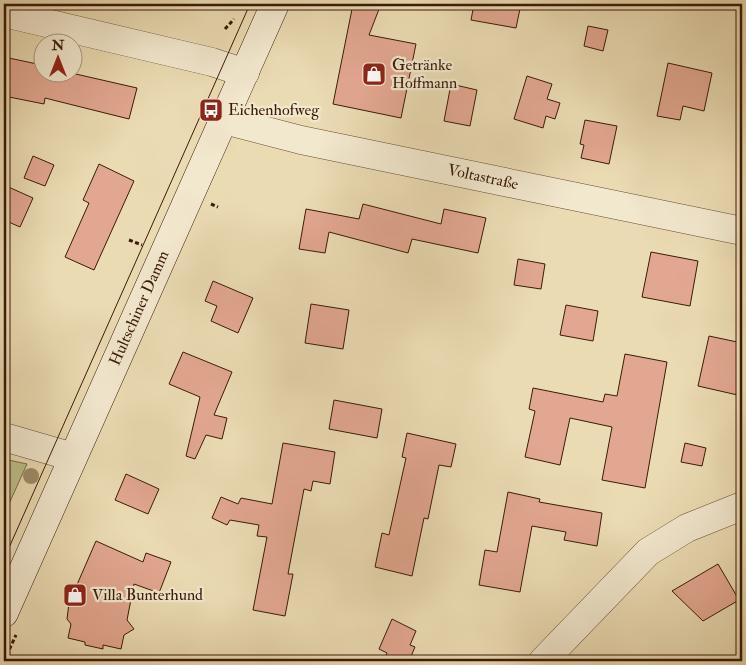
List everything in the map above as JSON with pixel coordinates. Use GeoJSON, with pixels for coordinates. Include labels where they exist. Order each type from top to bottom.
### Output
{"type":"FeatureCollection","features":[{"type":"Feature","properties":{"kind":"street","name":"Hultschiner Damm"},"geometry":{"type":"LineString","coordinates":[[4,613],[275,4]]}},
{"type":"Feature","properties":{"kind":"street"},"geometry":{"type":"LineString","coordinates":[[4,13],[212,62],[245,73]]}},
{"type":"Feature","properties":{"kind":"street","name":"Voltastraße"},"geometry":{"type":"LineString","coordinates":[[224,120],[301,140],[742,230]]}},
{"type":"Feature","properties":{"kind":"street"},"geometry":{"type":"LineString","coordinates":[[4,438],[74,457]]}},
{"type":"Feature","properties":{"kind":"street"},"geometry":{"type":"LineString","coordinates":[[543,661],[648,552],[687,528],[742,506]]}},
{"type":"Feature","properties":{"kind":"path"},"geometry":{"type":"LineString","coordinates":[[225,29],[234,19]]}},
{"type":"Feature","properties":{"kind":"green space"},"geometry":{"type":"Polygon","coordinates":[[[4,459],[27,464],[4,515],[4,459]]]}},
{"type":"Feature","properties":{"kind":"building","name":"Getränke Hoffmann"},"geometry":{"type":"Polygon","coordinates":[[[353,4],[381,4],[369,35],[416,44],[401,118],[333,104],[353,4]]]}},
{"type":"Feature","properties":{"kind":"building"},"geometry":{"type":"Polygon","coordinates":[[[474,4],[521,4],[516,28],[471,20],[474,4]]]}},
{"type":"Feature","properties":{"kind":"building"},"geometry":{"type":"Polygon","coordinates":[[[588,26],[608,30],[603,51],[584,46],[588,26]]]}},
{"type":"Feature","properties":{"kind":"building"},"geometry":{"type":"Polygon","coordinates":[[[4,57],[32,63],[32,82],[82,82],[82,75],[137,88],[129,119],[45,98],[44,104],[4,96],[4,57]]]}},
{"type":"Feature","properties":{"kind":"building"},"geometry":{"type":"Polygon","coordinates":[[[668,63],[712,73],[704,111],[683,106],[680,120],[657,116],[668,63]]]}},
{"type":"Feature","properties":{"kind":"building"},"geometry":{"type":"Polygon","coordinates":[[[527,76],[552,84],[547,99],[560,103],[555,119],[546,116],[543,128],[514,119],[527,76]]]}},
{"type":"Feature","properties":{"kind":"building"},"geometry":{"type":"Polygon","coordinates":[[[451,84],[477,90],[470,126],[444,121],[451,84]]]}},
{"type":"Feature","properties":{"kind":"building"},"geometry":{"type":"Polygon","coordinates":[[[585,120],[617,126],[609,164],[581,158],[584,145],[580,144],[585,120]]]}},
{"type":"Feature","properties":{"kind":"building"},"geometry":{"type":"Polygon","coordinates":[[[33,156],[54,165],[45,186],[24,178],[33,156]]]}},
{"type":"Feature","properties":{"kind":"building"},"geometry":{"type":"Polygon","coordinates":[[[99,164],[134,181],[94,270],[65,257],[89,203],[83,200],[99,164]]]}},
{"type":"Feature","properties":{"kind":"building"},"geometry":{"type":"Polygon","coordinates":[[[4,185],[33,198],[20,227],[4,220],[4,185]]]}},
{"type":"Feature","properties":{"kind":"building"},"geometry":{"type":"Polygon","coordinates":[[[363,204],[441,224],[444,209],[486,218],[478,253],[412,239],[408,253],[329,232],[325,253],[299,249],[306,209],[359,219],[363,204]]]}},
{"type":"Feature","properties":{"kind":"building"},"geometry":{"type":"Polygon","coordinates":[[[651,252],[698,261],[690,306],[642,297],[651,252]]]}},
{"type":"Feature","properties":{"kind":"building"},"geometry":{"type":"Polygon","coordinates":[[[518,259],[545,264],[541,289],[514,285],[518,259]]]}},
{"type":"Feature","properties":{"kind":"building"},"geometry":{"type":"Polygon","coordinates":[[[213,281],[253,298],[238,333],[211,321],[217,306],[205,301],[213,281]]]}},
{"type":"Feature","properties":{"kind":"building"},"geometry":{"type":"Polygon","coordinates":[[[311,304],[349,310],[343,349],[305,343],[311,304]]]}},
{"type":"Feature","properties":{"kind":"building"},"geometry":{"type":"Polygon","coordinates":[[[566,305],[598,311],[593,341],[560,335],[566,305]]]}},
{"type":"Feature","properties":{"kind":"building"},"geometry":{"type":"Polygon","coordinates":[[[709,336],[742,343],[742,396],[698,386],[709,336]]]}},
{"type":"Feature","properties":{"kind":"building"},"geometry":{"type":"Polygon","coordinates":[[[183,352],[232,372],[214,415],[227,418],[222,439],[206,435],[195,459],[186,456],[200,397],[169,384],[183,352]]]}},
{"type":"Feature","properties":{"kind":"building"},"geometry":{"type":"Polygon","coordinates":[[[625,354],[667,362],[645,488],[602,480],[612,427],[570,418],[560,465],[525,457],[535,411],[529,409],[533,388],[603,402],[605,394],[617,396],[625,354]]]}},
{"type":"Feature","properties":{"kind":"building"},"geometry":{"type":"Polygon","coordinates":[[[334,400],[382,409],[377,438],[329,429],[334,400]]]}},
{"type":"Feature","properties":{"kind":"building"},"geometry":{"type":"Polygon","coordinates":[[[407,433],[456,444],[451,467],[439,465],[428,519],[424,518],[412,576],[375,567],[382,533],[389,535],[406,458],[402,457],[407,433]]]}},
{"type":"Feature","properties":{"kind":"building"},"geometry":{"type":"Polygon","coordinates":[[[283,443],[335,452],[330,484],[313,481],[311,491],[304,489],[288,574],[293,574],[285,616],[253,610],[267,537],[257,536],[259,525],[230,520],[227,525],[212,518],[221,497],[238,504],[241,498],[272,504],[283,443]]]}},
{"type":"Feature","properties":{"kind":"building"},"geometry":{"type":"Polygon","coordinates":[[[685,443],[706,448],[702,466],[681,462],[685,443]]]}},
{"type":"Feature","properties":{"kind":"building"},"geometry":{"type":"Polygon","coordinates":[[[126,474],[159,489],[148,514],[115,500],[126,474]]]}},
{"type":"Feature","properties":{"kind":"building"},"geometry":{"type":"Polygon","coordinates":[[[508,492],[540,499],[539,502],[602,513],[597,546],[564,540],[566,532],[532,526],[520,592],[479,585],[485,550],[497,552],[508,492]]]}},
{"type":"Feature","properties":{"kind":"building"},"geometry":{"type":"Polygon","coordinates":[[[96,541],[143,562],[146,553],[171,562],[159,593],[134,584],[127,620],[134,629],[124,635],[121,649],[103,645],[103,649],[85,645],[85,642],[68,638],[71,624],[67,619],[69,603],[96,541]]]}},
{"type":"Feature","properties":{"kind":"building"},"geometry":{"type":"Polygon","coordinates":[[[718,564],[739,600],[703,621],[672,591],[718,564]]]}},
{"type":"Feature","properties":{"kind":"building"},"geometry":{"type":"Polygon","coordinates":[[[392,619],[416,631],[410,645],[415,647],[409,661],[384,661],[387,653],[379,649],[392,619]]]}},
{"type":"Feature","properties":{"kind":"tram line"},"geometry":{"type":"LineString","coordinates":[[4,559],[250,4]]}},
{"type":"Feature","properties":{"kind":"place","name":"Getränke Hoffmann"},"geometry":{"type":"Point","coordinates":[374,74]}},
{"type":"Feature","properties":{"kind":"place","name":"Eichenhofweg"},"geometry":{"type":"Point","coordinates":[211,110]}},
{"type":"Feature","properties":{"kind":"place","name":"Villa Bunterhund"},"geometry":{"type":"Point","coordinates":[75,595]}}]}
